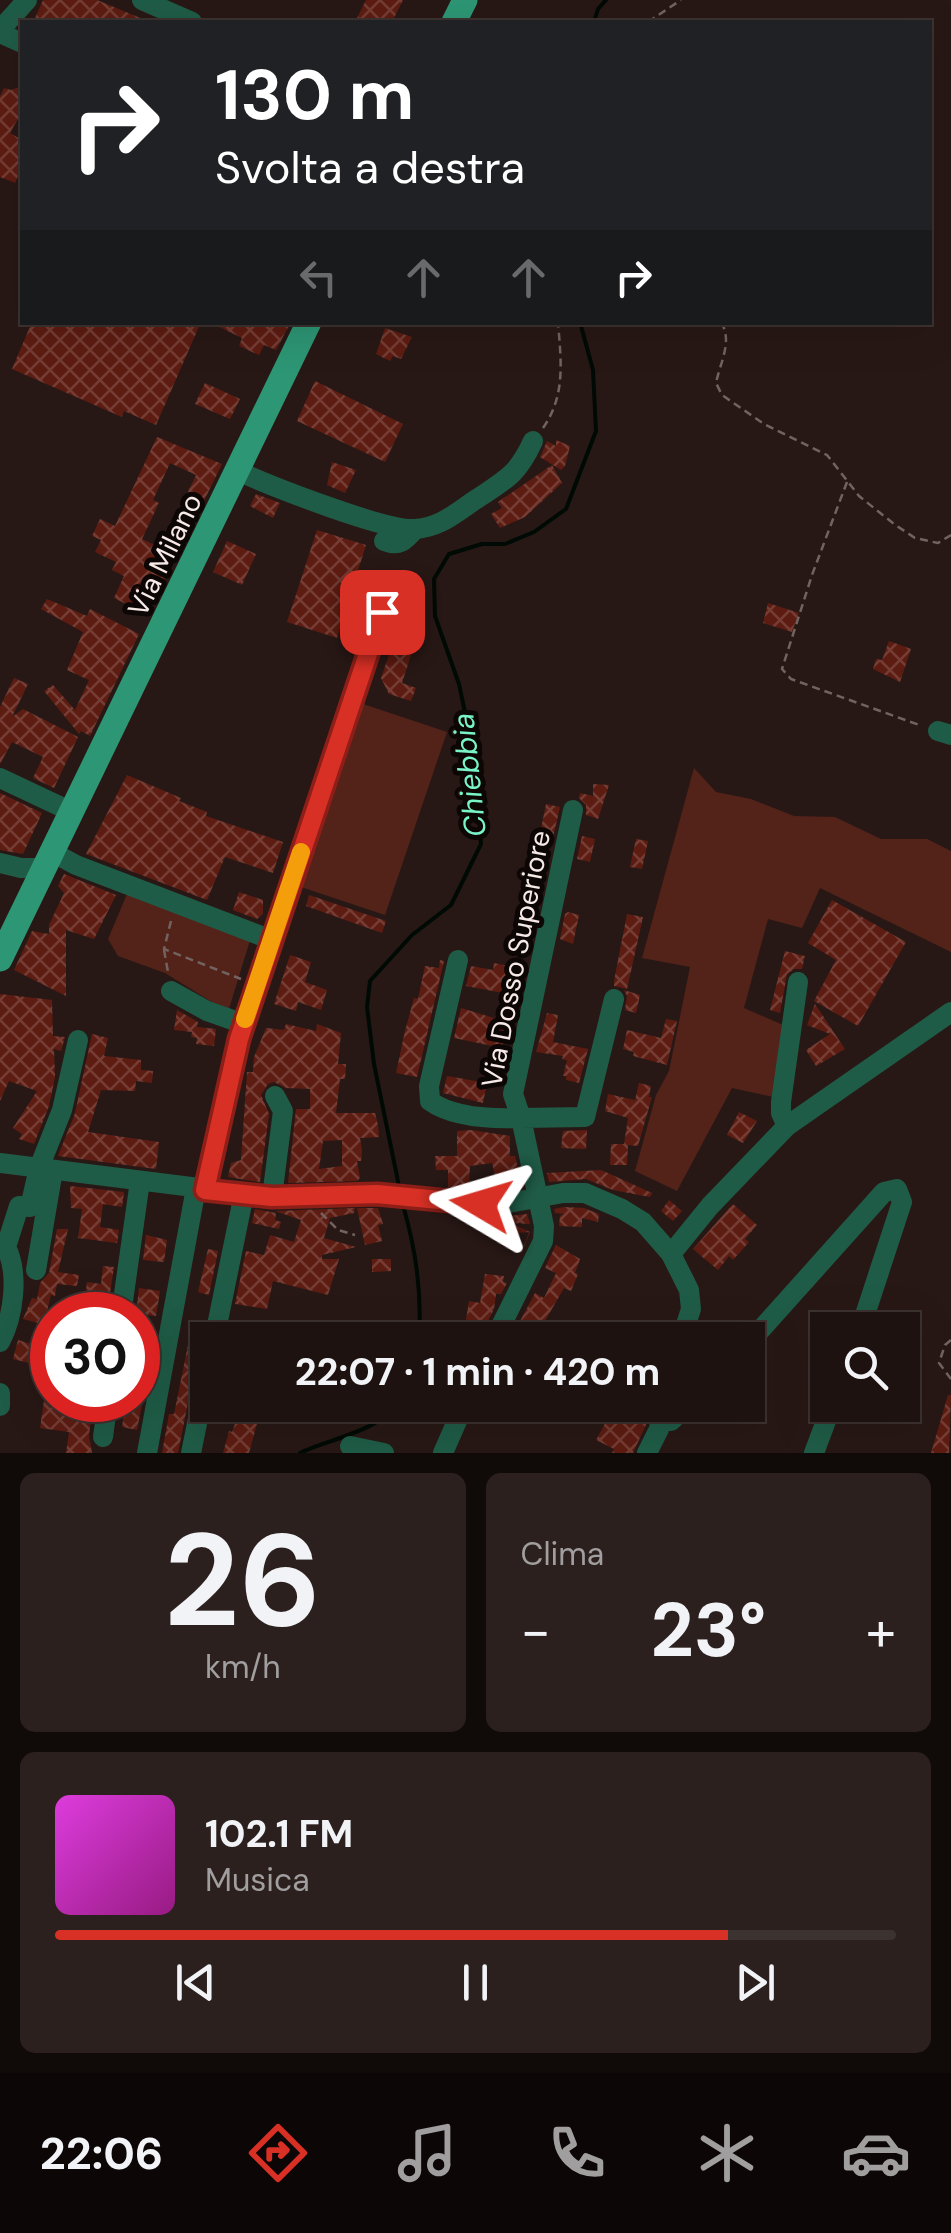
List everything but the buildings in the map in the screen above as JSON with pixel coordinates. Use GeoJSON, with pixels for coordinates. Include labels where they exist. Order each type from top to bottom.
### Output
{"type":"FeatureCollection","features":[{"type":"Feature","properties":{"kind":"main road","name":"Via Milano"},"geometry":{"type":"LineString","coordinates":[[0,959],[308,325]]}},
{"type":"Feature","properties":{"kind":"street"},"geometry":{"type":"LineString","coordinates":[[0,32],[27,0]]}},
{"type":"Feature","properties":{"kind":"street"},"geometry":{"type":"LineString","coordinates":[[142,0],[187,20]]}},
{"type":"Feature","properties":{"kind":"street"},"geometry":{"type":"LineString","coordinates":[[238,471],[260,482],[415,530],[450,519],[506,482],[523,464],[533,442]]}},
{"type":"Feature","properties":{"kind":"street"},"geometry":{"type":"LineString","coordinates":[[384,541],[394,545],[404,542],[415,530]]}},
{"type":"Feature","properties":{"kind":"street"},"geometry":{"type":"LineString","coordinates":[[146,1453],[201,1189],[244,1024],[382,612]]}},
{"type":"Feature","properties":{"kind":"street"},"geometry":{"type":"LineString","coordinates":[[0,778],[70,811]]}},
{"type":"Feature","properties":{"kind":"street","name":"Via Dosso Superiore"},"geometry":{"type":"LineString","coordinates":[[503,1322],[543,1241],[544,1226],[513,1094],[573,810]]}},
{"type":"Feature","properties":{"kind":"street"},"geometry":{"type":"LineString","coordinates":[[0,863],[21,868],[48,860],[76,866],[272,940]]}},
{"type":"Feature","properties":{"kind":"street","name":"Via Dosso Superiore"},"geometry":{"type":"LineString","coordinates":[[458,960],[429,1086],[430,1101],[438,1107],[498,1118],[586,1118],[614,999]]}},
{"type":"Feature","properties":{"kind":"street"},"geometry":{"type":"LineString","coordinates":[[786,1126],[781,1114],[798,982]]}},
{"type":"Feature","properties":{"kind":"street"},"geometry":{"type":"LineString","coordinates":[[171,991],[244,1024]]}},
{"type":"Feature","properties":{"kind":"street"},"geometry":{"type":"LineString","coordinates":[[671,1254],[710,1206],[786,1126],[951,1012]]}},
{"type":"Feature","properties":{"kind":"street"},"geometry":{"type":"LineString","coordinates":[[0,1342],[14,1278],[6,1247],[18,1206],[30,1207],[46,1169],[78,1040]]}},
{"type":"Feature","properties":{"kind":"street"},"geometry":{"type":"LineString","coordinates":[[272,1197],[284,1111],[274,1096]]}},
{"type":"Feature","properties":{"kind":"street"},"geometry":{"type":"LineString","coordinates":[[0,1162],[272,1197],[377,1194],[498,1205],[585,1193],[643,1222],[671,1254],[688,1290],[691,1310],[687,1322]]}},
{"type":"Feature","properties":{"kind":"street"},"geometry":{"type":"LineString","coordinates":[[36,1270],[46,1169]]}},
{"type":"Feature","properties":{"kind":"street"},"geometry":{"type":"LineString","coordinates":[[123,1292],[140,1180]]}},
{"type":"Feature","properties":{"kind":"street"},"geometry":{"type":"LineString","coordinates":[[765,1325],[884,1192],[897,1189],[902,1202],[866,1312]]}},
{"type":"Feature","properties":{"kind":"street"},"geometry":{"type":"LineString","coordinates":[[218,1322],[244,1194]]}},
{"type":"Feature","properties":{"kind":"street"},"geometry":{"type":"LineString","coordinates":[[0,1393],[0,1406]]}},
{"type":"Feature","properties":{"kind":"street"},"geometry":{"type":"LineString","coordinates":[[103,1438],[105,1422]]}},
{"type":"Feature","properties":{"kind":"street"},"geometry":{"type":"LineString","coordinates":[[190,1453],[197,1422]]}},
{"type":"Feature","properties":{"kind":"street"},"geometry":{"type":"LineString","coordinates":[[443,1453],[457,1422]]}},
{"type":"Feature","properties":{"kind":"street"},"geometry":{"type":"LineString","coordinates":[[646,1453],[659,1422]]}},
{"type":"Feature","properties":{"kind":"street"},"geometry":{"type":"LineString","coordinates":[[814,1453],[826,1422]]}},
{"type":"Feature","properties":{"kind":"street"},"geometry":{"type":"LineString","coordinates":[[350,1446],[384,1453]]}},
{"type":"Feature","properties":{"kind":"path"},"geometry":{"type":"LineString","coordinates":[[651,20],[681,0]]}},
{"type":"Feature","properties":{"kind":"path"},"geometry":{"type":"LineString","coordinates":[[533,442],[555,410],[562,372],[558,325]]}},
{"type":"Feature","properties":{"kind":"path"},"geometry":{"type":"LineString","coordinates":[[724,325],[726,346],[716,383],[722,395],[764,424],[827,454],[858,496],[915,538],[938,544],[951,535]]}},
{"type":"Feature","properties":{"kind":"path"},"geometry":{"type":"LineString","coordinates":[[848,482],[782,669],[790,679],[944,733]]}},
{"type":"Feature","properties":{"kind":"path"},"geometry":{"type":"LineString","coordinates":[[171,991],[164,949],[175,903]]}},
{"type":"Feature","properties":{"kind":"path"},"geometry":{"type":"LineString","coordinates":[[164,949],[257,985]]}},
{"type":"Feature","properties":{"kind":"path"},"geometry":{"type":"LineString","coordinates":[[300,1196],[338,1230],[356,1235]]}},
{"type":"Feature","properties":{"kind":"path"},"geometry":{"type":"LineString","coordinates":[[951,1340],[945,1345],[939,1363],[951,1379]]}},
{"type":"Feature","properties":{"kind":"shaded area"},"geometry":{"type":"Polygon","coordinates":[[[363,704],[447,732],[385,915],[301,887],[363,704]]]}},
{"type":"Feature","properties":{"kind":"shaded area"},"geometry":{"type":"Polygon","coordinates":[[[694,768],[716,792],[751,799],[794,816],[835,817],[881,839],[927,839],[951,851],[951,952],[820,888],[802,928],[768,919],[744,1008],[788,1027],[773,1097],[732,1088],[677,1191],[635,1171],[656,1095],[669,1071],[690,967],[642,958],[694,768]]]}},
{"type":"Feature","properties":{"kind":"shaded area"},"geometry":{"type":"Polygon","coordinates":[[[127,894],[251,937],[228,1012],[165,973],[118,956],[108,939],[127,894]]]}},
{"type":"Feature","properties":{"kind":"waterway","name":"Chiebbia"},"geometry":{"type":"LineString","coordinates":[[595,20],[606,0]]}},
{"type":"Feature","properties":{"kind":"waterway","name":"Chiebbia"},"geometry":{"type":"LineString","coordinates":[[400,1191],[374,1064],[367,1007],[370,981],[412,935],[451,905],[481,844],[467,722],[459,684],[435,616],[434,579],[449,554],[482,544],[505,544],[534,532],[566,509],[596,431],[593,370],[581,325]]}},
{"type":"Feature","properties":{"kind":"waterway","name":"Chiebbia"},"geometry":{"type":"LineString","coordinates":[[403,1205],[417,1272],[420,1322]]}},
{"type":"Feature","properties":{"kind":"waterway","name":"Chiebbia"},"geometry":{"type":"LineString","coordinates":[[300,1453],[376,1422]]}},
{"type":"Feature","properties":{"kind":"slow traffic"},"geometry":{"type":"LineString","coordinates":[[245,1019],[301,852]]}},
{"type":"Feature","properties":{"kind":"route"},"geometry":{"type":"LineString","coordinates":[[382,612],[239,1039],[205,1190],[272,1197],[420,1196],[481,1204]]}}]}
